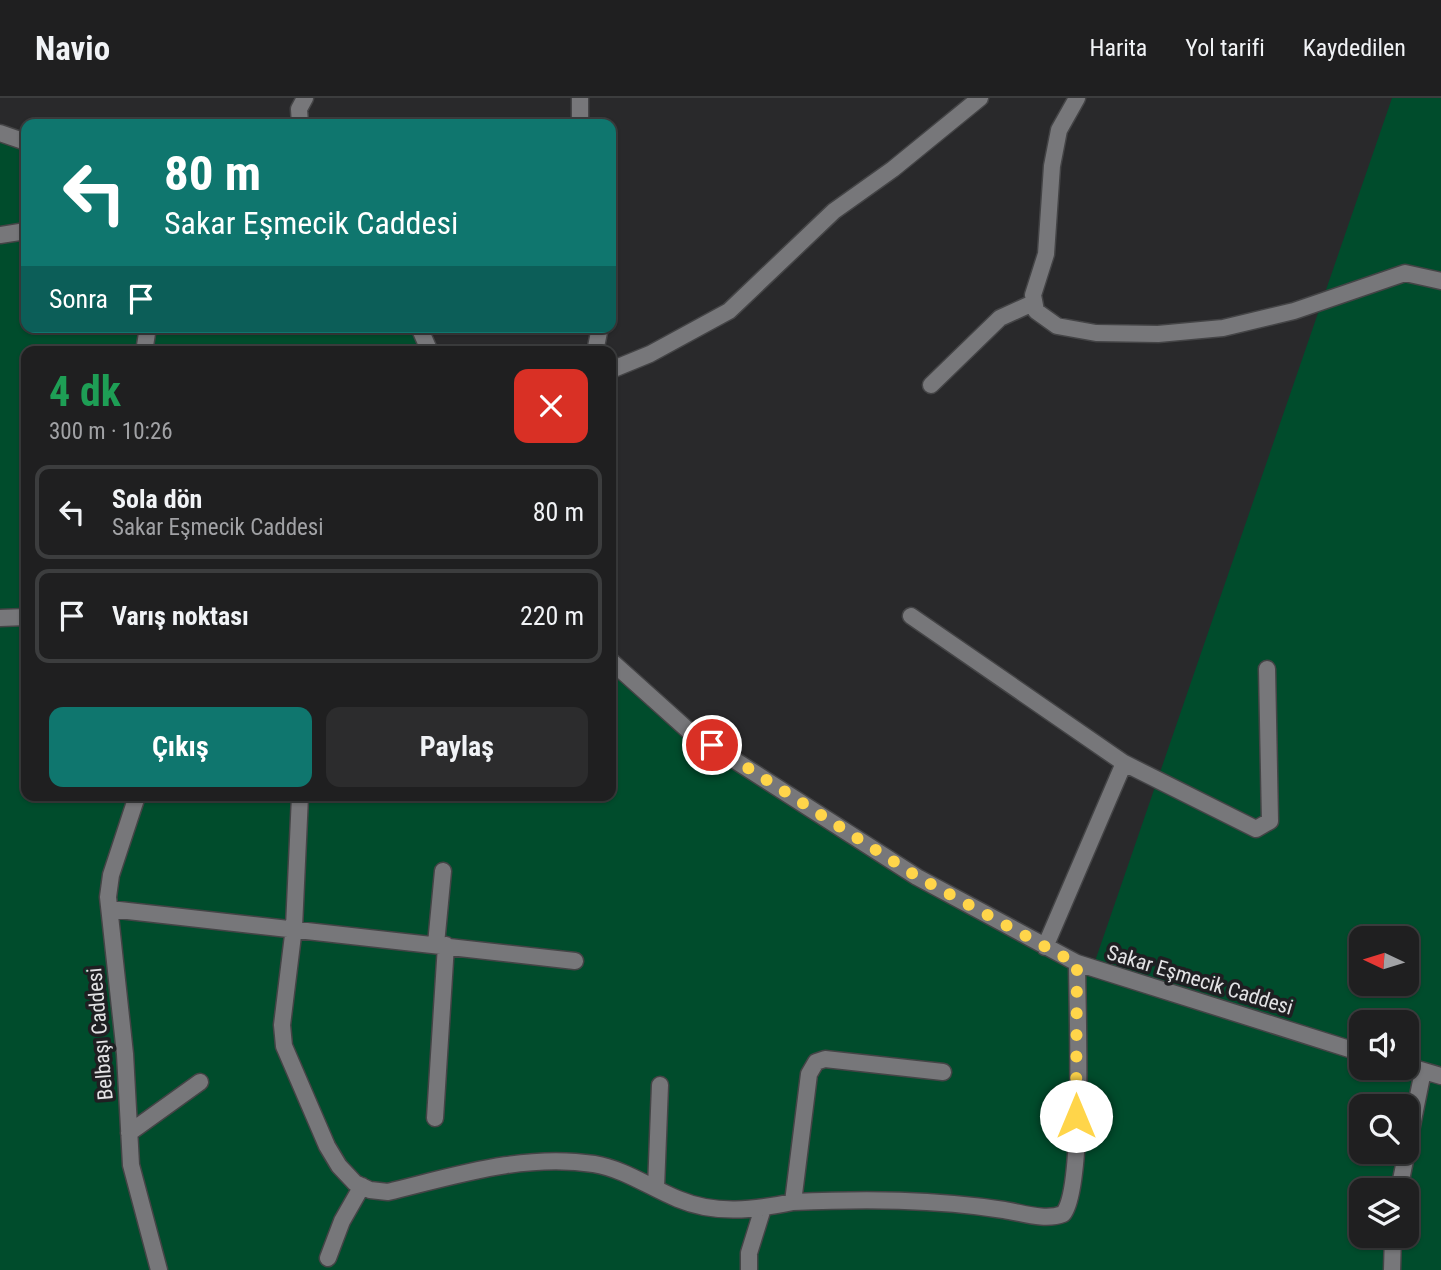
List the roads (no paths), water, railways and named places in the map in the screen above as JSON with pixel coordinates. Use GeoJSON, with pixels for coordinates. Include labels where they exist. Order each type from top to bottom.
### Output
{"type":"FeatureCollection","features":[{"type":"Feature","properties":{"kind":"street"},"geometry":{"type":"LineString","coordinates":[[300,119],[299,109],[305,98]]}},
{"type":"Feature","properties":{"kind":"street"},"geometry":{"type":"LineString","coordinates":[[580,98],[580,119]]}},
{"type":"Feature","properties":{"kind":"street"},"geometry":{"type":"LineString","coordinates":[[616,368],[650,354],[729,311],[834,211],[893,169],[980,98]]}},
{"type":"Feature","properties":{"kind":"street"},"geometry":{"type":"LineString","coordinates":[[1077,98],[1059,130],[1052,166],[1046,254],[1033,303],[1041,317],[1057,326],[1096,333],[1158,334],[1223,328],[1282,314],[1405,273],[1441,281]]}},
{"type":"Feature","properties":{"kind":"street"},"geometry":{"type":"LineString","coordinates":[[0,133],[21,140]]}},
{"type":"Feature","properties":{"kind":"street"},"geometry":{"type":"LineString","coordinates":[[0,235],[21,232]]}},
{"type":"Feature","properties":{"kind":"street"},"geometry":{"type":"LineString","coordinates":[[931,385],[1000,318],[1033,303]]}},
{"type":"Feature","properties":{"kind":"street"},"geometry":{"type":"LineString","coordinates":[[911,616],[1124,763],[1256,829],[1270,821],[1267,669]]}},
{"type":"Feature","properties":{"kind":"street"},"geometry":{"type":"LineString","coordinates":[[0,618],[21,617]]}},
{"type":"Feature","properties":{"kind":"street","name":"Sakar Eşmecik Caddesi"},"geometry":{"type":"LineString","coordinates":[[616,665],[689,731],[918,877],[1077,964],[1349,1049]]}},
{"type":"Feature","properties":{"kind":"street"},"geometry":{"type":"LineString","coordinates":[[1045,947],[1124,763]]}},
{"type":"Feature","properties":{"kind":"street","name":"Belbaşı Caddesi"},"geometry":{"type":"LineString","coordinates":[[135,801],[111,875],[110,909],[131,1165],[159,1270]]}},
{"type":"Feature","properties":{"kind":"street"},"geometry":{"type":"LineString","coordinates":[[300,801],[294,927],[282,1025],[284,1046],[327,1146],[339,1166],[362,1186],[388,1192],[495,1166],[552,1162],[614,1168],[680,1200],[717,1209],[763,1208],[793,1202],[880,1199],[967,1204],[1040,1216],[1063,1213],[1068,1208],[1075,1166],[1077,964]]}},
{"type":"Feature","properties":{"kind":"street"},"geometry":{"type":"LineString","coordinates":[[435,1118],[443,871]]}},
{"type":"Feature","properties":{"kind":"street"},"geometry":{"type":"LineString","coordinates":[[110,909],[294,927],[575,961]]}},
{"type":"Feature","properties":{"kind":"street"},"geometry":{"type":"LineString","coordinates":[[793,1202],[809,1074],[816,1062],[825,1059],[943,1072]]}},
{"type":"Feature","properties":{"kind":"street"},"geometry":{"type":"LineString","coordinates":[[1419,1070],[1441,1076]]}},
{"type":"Feature","properties":{"kind":"street"},"geometry":{"type":"LineString","coordinates":[[1401,1178],[1423,1071]]}},
{"type":"Feature","properties":{"kind":"street"},"geometry":{"type":"LineString","coordinates":[[129,1133],[200,1082]]}},
{"type":"Feature","properties":{"kind":"street"},"geometry":{"type":"LineString","coordinates":[[656,1188],[660,1085]]}},
{"type":"Feature","properties":{"kind":"street"},"geometry":{"type":"LineString","coordinates":[[328,1258],[342,1221],[362,1186]]}},
{"type":"Feature","properties":{"kind":"street"},"geometry":{"type":"LineString","coordinates":[[749,1270],[749,1253],[763,1208]]}},
{"type":"Feature","properties":{"kind":"street"},"geometry":{"type":"LineString","coordinates":[[1392,1270],[1393,1248]]}}]}
